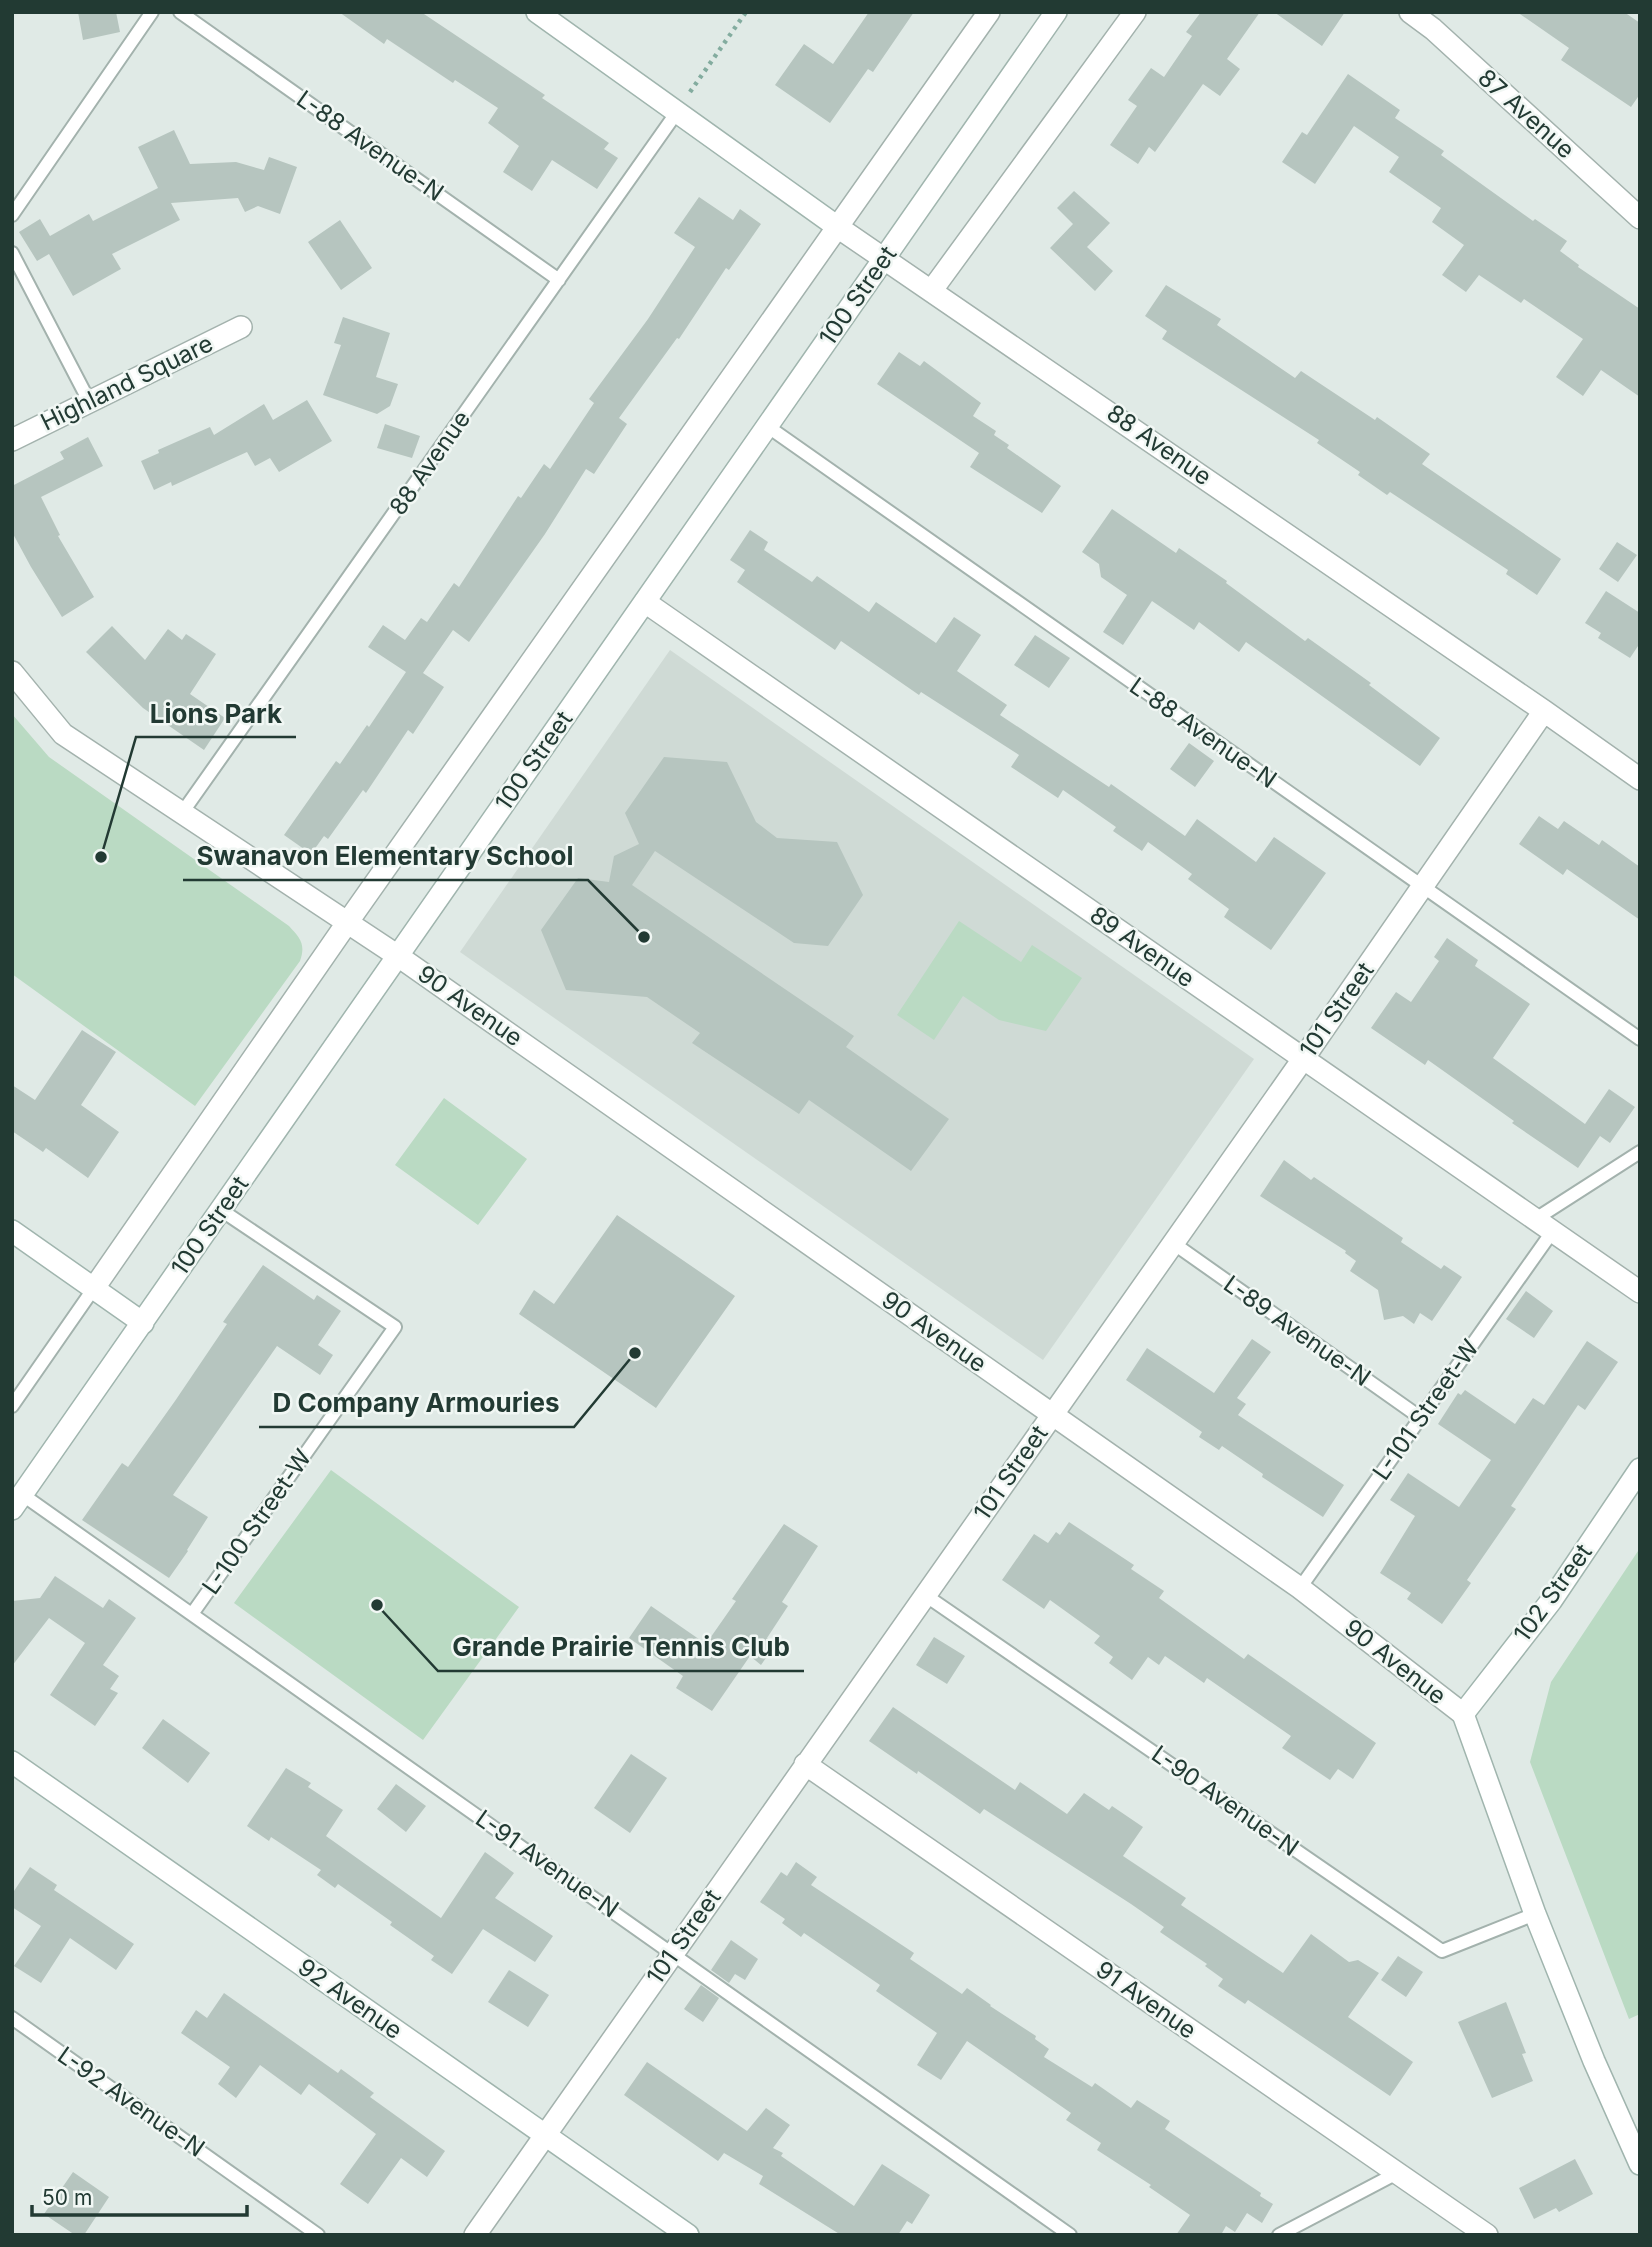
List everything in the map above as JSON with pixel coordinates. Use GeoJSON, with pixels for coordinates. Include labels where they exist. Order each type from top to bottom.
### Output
{"type":"FeatureCollection","features":[{"type":"Feature","properties":{"kind":"street","name":"88 Avenue"},"geometry":{"type":"LineString","coordinates":[[537,12],[839,228],[1640,779]]}},
{"type":"Feature","properties":{"kind":"street"},"geometry":{"type":"LineString","coordinates":[[94,1288],[347,923],[989,12]]}},
{"type":"Feature","properties":{"kind":"street","name":"100 Street"},"geometry":{"type":"LineString","coordinates":[[18,1502],[1056,12]]}},
{"type":"Feature","properties":{"kind":"street"},"geometry":{"type":"LineString","coordinates":[[932,290],[1135,12]]}},
{"type":"Feature","properties":{"kind":"street","name":"87 Avenue"},"geometry":{"type":"LineString","coordinates":[[1410,12],[1433,29],[1640,218]]}},
{"type":"Feature","properties":{"kind":"street","name":"Highland Square"},"geometry":{"type":"LineString","coordinates":[[12,440],[241,327]]}},
{"type":"Feature","properties":{"kind":"street","name":"89 Avenue"},"geometry":{"type":"LineString","coordinates":[[645,602],[1640,1292]]}},
{"type":"Feature","properties":{"kind":"street","name":"90 Avenue"},"geometry":{"type":"LineString","coordinates":[[12,672],[63,734],[398,956],[1300,1588],[1463,1714],[1535,1914],[1594,2061],[1640,2164]]}},
{"type":"Feature","properties":{"kind":"street","name":"101 Street"},"geometry":{"type":"LineString","coordinates":[[475,2235],[1303,1059],[1544,711]]}},
{"type":"Feature","properties":{"kind":"street"},"geometry":{"type":"LineString","coordinates":[[12,1231],[143,1322]]}},
{"type":"Feature","properties":{"kind":"street","name":"102 Street"},"geometry":{"type":"LineString","coordinates":[[1463,1714],[1551,1601],[1640,1469]]}},
{"type":"Feature","properties":{"kind":"street","name":"92 Avenue"},"geometry":{"type":"LineString","coordinates":[[12,1762],[688,2235]]}},
{"type":"Feature","properties":{"kind":"street","name":"91 Avenue"},"geometry":{"type":"LineString","coordinates":[[805,1764],[1487,2235]]}},
{"type":"Feature","properties":{"kind":"lane"},"geometry":{"type":"LineString","coordinates":[[12,215],[152,12]]}},
{"type":"Feature","properties":{"kind":"lane","name":"L-88 Avenue-N"},"geometry":{"type":"LineString","coordinates":[[180,12],[559,280]]}},
{"type":"Feature","properties":{"kind":"lane","name":"88 Avenue"},"geometry":{"type":"LineString","coordinates":[[183,813],[677,112]]}},
{"type":"Feature","properties":{"kind":"lane"},"geometry":{"type":"LineString","coordinates":[[12,253],[90,403]]}},
{"type":"Feature","properties":{"kind":"lane","name":"L-88 Avenue-N"},"geometry":{"type":"LineString","coordinates":[[767,426],[1640,1039]]}},
{"type":"Feature","properties":{"kind":"lane"},"geometry":{"type":"LineString","coordinates":[[1534,1220],[1640,1152]]}},
{"type":"Feature","properties":{"kind":"lane","name":"L-100 Street-W"},"geometry":{"type":"LineString","coordinates":[[192,1614],[395,1327],[221,1210]]}},
{"type":"Feature","properties":{"kind":"lane","name":"L-101 Street-W"},"geometry":{"type":"LineString","coordinates":[[1300,1588],[1552,1232]]}},
{"type":"Feature","properties":{"kind":"lane","name":"L-89 Avenue-N"},"geometry":{"type":"LineString","coordinates":[[1173,1243],[1421,1418]]}},
{"type":"Feature","properties":{"kind":"lane"},"geometry":{"type":"LineString","coordinates":[[12,1406],[94,1288]]}},
{"type":"Feature","properties":{"kind":"lane","name":"L-91 Avenue-N"},"geometry":{"type":"LineString","coordinates":[[18,1502],[192,1614],[1070,2235]]}},
{"type":"Feature","properties":{"kind":"lane","name":"L-90 Avenue-N"},"geometry":{"type":"LineString","coordinates":[[925,1595],[1442,1951],[1535,1914]]}},
{"type":"Feature","properties":{"kind":"lane","name":"L-92 Avenue-N"},"geometry":{"type":"LineString","coordinates":[[12,2018],[318,2235]]}},
{"type":"Feature","properties":{"kind":"lane"},"geometry":{"type":"LineString","coordinates":[[1279,2235],[1397,2173]]}},
{"type":"Feature","properties":{"kind":"path"},"geometry":{"type":"LineString","coordinates":[[677,112],[746,12]]}},
{"type":"Feature","properties":{"kind":"shaded area"},"geometry":{"type":"Polygon","coordinates":[[[670,650],[1254,1059],[1043,1360],[460,952],[670,650]]]}},
{"type":"Feature","properties":{"kind":"green space"},"geometry":{"type":"Polygon","coordinates":[[[12,714],[49,757],[289,926],[301,942],[300,961],[195,1106],[12,974],[12,714]]]}},
{"type":"Feature","properties":{"kind":"green space"},"geometry":{"type":"Polygon","coordinates":[[[959,921],[1021,962],[1032,945],[1082,978],[1046,1031],[999,1020],[963,996],[934,1040],[897,1015],[959,921]]]}},
{"type":"Feature","properties":{"kind":"green space"},"geometry":{"type":"Polygon","coordinates":[[[444,1098],[527,1159],[478,1225],[395,1165],[444,1098]]]}},
{"type":"Feature","properties":{"kind":"green space"},"geometry":{"type":"Polygon","coordinates":[[[331,1470],[519,1607],[423,1740],[234,1603],[331,1470]]]}},
{"type":"Feature","properties":{"kind":"green space"},"geometry":{"type":"Polygon","coordinates":[[[1640,1548],[1640,2014],[1629,2019],[1530,1762],[1551,1682],[1640,1548]]]}},
{"type":"Feature","properties":{"kind":"building"},"geometry":{"type":"Polygon","coordinates":[[[78,12],[116,12],[120,32],[83,40],[78,12]]]}},
{"type":"Feature","properties":{"kind":"building"},"geometry":{"type":"Polygon","coordinates":[[[339,12],[421,12],[545,95],[542,98],[609,143],[604,149],[618,158],[597,189],[552,160],[532,191],[503,172],[519,146],[488,123],[498,108],[455,80],[453,83],[387,39],[384,44],[339,12]]]}},
{"type":"Feature","properties":{"kind":"building"},"geometry":{"type":"Polygon","coordinates":[[[869,12],[914,12],[873,72],[868,69],[830,123],[775,85],[804,44],[833,64],[869,12]]]}},
{"type":"Feature","properties":{"kind":"building"},"geometry":{"type":"Polygon","coordinates":[[[1201,12],[1260,12],[1227,59],[1240,69],[1220,96],[1203,84],[1155,152],[1149,147],[1138,164],[1110,145],[1137,106],[1128,100],[1151,68],[1164,77],[1192,36],[1186,32],[1201,12]]]}},
{"type":"Feature","properties":{"kind":"building"},"geometry":{"type":"Polygon","coordinates":[[[1274,12],[1345,12],[1322,46],[1274,12]]]}},
{"type":"Feature","properties":{"kind":"building"},"geometry":{"type":"Polygon","coordinates":[[[1517,12],[1624,12],[1640,23],[1640,94],[1631,107],[1561,60],[1569,48],[1517,12]]]}},
{"type":"Feature","properties":{"kind":"building"},"geometry":{"type":"Polygon","coordinates":[[[1348,74],[1400,110],[1395,118],[1444,151],[1441,155],[1533,221],[1535,219],[1567,241],[1560,251],[1579,265],[1578,267],[1640,309],[1640,397],[1601,370],[1583,396],[1556,377],[1583,339],[1524,299],[1521,303],[1479,275],[1466,292],[1442,275],[1464,245],[1432,222],[1441,208],[1389,172],[1399,157],[1354,126],[1315,184],[1282,162],[1302,132],[1307,135],[1348,74]]]}},
{"type":"Feature","properties":{"kind":"building"},"geometry":{"type":"Polygon","coordinates":[[[174,130],[190,164],[236,162],[264,170],[269,157],[297,167],[280,214],[258,206],[245,212],[238,198],[171,203],[180,220],[112,254],[121,269],[73,296],[49,254],[37,261],[19,232],[40,219],[50,236],[89,214],[93,221],[158,188],[138,147],[174,130]]]}},
{"type":"Feature","properties":{"kind":"building"},"geometry":{"type":"Polygon","coordinates":[[[1074,191],[1110,223],[1087,247],[1113,271],[1095,291],[1050,248],[1073,224],[1057,208],[1074,191]]]}},
{"type":"Feature","properties":{"kind":"building"},"geometry":{"type":"Polygon","coordinates":[[[699,197],[733,220],[740,209],[761,224],[729,270],[726,268],[679,339],[677,338],[619,418],[627,424],[594,474],[586,469],[545,534],[469,642],[453,630],[423,673],[444,687],[413,734],[408,730],[366,793],[363,790],[328,839],[324,836],[311,854],[284,835],[336,761],[340,764],[367,725],[369,727],[406,672],[368,647],[383,625],[405,640],[421,618],[427,622],[454,583],[459,587],[518,496],[521,498],[544,464],[550,469],[594,403],[589,399],[648,319],[695,247],[674,233],[699,197]]]}},
{"type":"Feature","properties":{"kind":"building"},"geometry":{"type":"Polygon","coordinates":[[[340,220],[372,268],[341,290],[308,242],[340,220]]]}},
{"type":"Feature","properties":{"kind":"building"},"geometry":{"type":"Polygon","coordinates":[[[1166,285],[1221,319],[1217,325],[1295,378],[1301,371],[1375,420],[1377,417],[1430,454],[1422,464],[1561,559],[1537,595],[1506,574],[1508,570],[1390,492],[1387,495],[1358,475],[1360,472],[1317,443],[1319,440],[1162,339],[1167,331],[1145,316],[1166,285]]]}},
{"type":"Feature","properties":{"kind":"building"},"geometry":{"type":"Polygon","coordinates":[[[343,317],[390,333],[376,377],[398,384],[390,406],[377,414],[323,395],[341,345],[334,343],[343,317]]]}},
{"type":"Feature","properties":{"kind":"building"},"geometry":{"type":"Polygon","coordinates":[[[899,352],[920,366],[924,361],[981,403],[973,416],[996,431],[994,435],[1009,445],[1007,448],[1061,486],[1042,513],[970,467],[979,453],[877,384],[899,352]]]}},
{"type":"Feature","properties":{"kind":"building"},"geometry":{"type":"Polygon","coordinates":[[[307,400],[332,441],[279,472],[270,458],[255,466],[247,452],[172,486],[171,482],[154,490],[141,461],[159,453],[158,450],[210,427],[214,435],[264,404],[273,420],[307,400]]]}},
{"type":"Feature","properties":{"kind":"building"},"geometry":{"type":"Polygon","coordinates":[[[385,424],[420,436],[412,458],[377,448],[385,424]]]}},
{"type":"Feature","properties":{"kind":"building"},"geometry":{"type":"Polygon","coordinates":[[[88,437],[103,466],[41,497],[60,535],[58,536],[94,597],[62,617],[12,532],[12,486],[64,459],[60,452],[88,437]]]}},
{"type":"Feature","properties":{"kind":"building"},"geometry":{"type":"Polygon","coordinates":[[[1112,509],[1176,553],[1179,548],[1227,581],[1226,583],[1305,641],[1308,638],[1371,683],[1369,685],[1440,738],[1420,766],[1246,642],[1239,652],[1199,622],[1194,630],[1152,601],[1123,645],[1103,632],[1127,595],[1101,577],[1099,564],[1082,552],[1112,509]]]}},
{"type":"Feature","properties":{"kind":"building"},"geometry":{"type":"Polygon","coordinates":[[[750,530],[768,542],[764,550],[812,582],[817,576],[869,612],[876,602],[936,643],[954,617],[981,635],[957,671],[1007,705],[1000,715],[1109,787],[1111,784],[1185,836],[1197,819],[1256,862],[1274,837],[1326,873],[1271,950],[1224,917],[1229,909],[1188,879],[1192,874],[1148,842],[1142,851],[1113,831],[1116,827],[1063,790],[1058,798],[1011,767],[1019,755],[921,692],[919,695],[841,641],[835,650],[737,582],[745,570],[730,560],[750,530]]]}},
{"type":"Feature","properties":{"kind":"building"},"geometry":{"type":"Polygon","coordinates":[[[1617,542],[1637,555],[1618,582],[1599,569],[1617,542]]]}},
{"type":"Feature","properties":{"kind":"building"},"geometry":{"type":"Polygon","coordinates":[[[1606,591],[1640,613],[1640,643],[1630,658],[1598,638],[1601,633],[1585,623],[1606,591]]]}},
{"type":"Feature","properties":{"kind":"building"},"geometry":{"type":"Polygon","coordinates":[[[112,626],[145,660],[168,629],[182,640],[186,634],[216,654],[190,694],[225,718],[204,750],[143,708],[86,652],[112,626]]]}},
{"type":"Feature","properties":{"kind":"building"},"geometry":{"type":"Polygon","coordinates":[[[1035,635],[1070,658],[1049,688],[1014,665],[1035,635]]]}},
{"type":"Feature","properties":{"kind":"building"},"geometry":{"type":"Polygon","coordinates":[[[1189,743],[1214,761],[1195,787],[1170,769],[1189,743]]]}},
{"type":"Feature","properties":{"kind":"building"},"geometry":{"type":"Polygon","coordinates":[[[664,757],[727,762],[756,822],[777,838],[837,842],[863,895],[828,946],[794,943],[655,851],[632,885],[854,1036],[846,1047],[949,1119],[911,1171],[809,1100],[799,1114],[692,1043],[700,1033],[647,997],[566,990],[541,930],[578,878],[609,882],[614,856],[639,844],[625,813],[664,757]]]}},
{"type":"Feature","properties":{"kind":"building"},"geometry":{"type":"Polygon","coordinates":[[[1539,816],[1558,829],[1564,821],[1599,845],[1602,840],[1640,867],[1640,920],[1567,869],[1563,875],[1519,844],[1539,816]]]}},
{"type":"Feature","properties":{"kind":"building"},"geometry":{"type":"Polygon","coordinates":[[[1447,938],[1478,960],[1475,966],[1530,1004],[1493,1058],[1585,1124],[1609,1089],[1635,1107],[1610,1143],[1600,1136],[1578,1168],[1428,1060],[1425,1065],[1371,1028],[1396,992],[1411,1002],[1439,961],[1434,957],[1447,938]]]}},
{"type":"Feature","properties":{"kind":"building"},"geometry":{"type":"Polygon","coordinates":[[[82,1030],[116,1052],[81,1105],[119,1132],[88,1178],[46,1148],[43,1152],[12,1131],[12,1085],[35,1100],[82,1030]]]}},
{"type":"Feature","properties":{"kind":"building"},"geometry":{"type":"Polygon","coordinates":[[[1284,1160],[1311,1180],[1314,1177],[1403,1238],[1401,1242],[1441,1269],[1444,1265],[1462,1277],[1432,1321],[1420,1313],[1414,1324],[1403,1316],[1384,1320],[1378,1290],[1350,1271],[1356,1261],[1345,1253],[1346,1251],[1260,1196],[1284,1160]]]}},
{"type":"Feature","properties":{"kind":"building"},"geometry":{"type":"Polygon","coordinates":[[[617,1215],[735,1296],[656,1408],[519,1314],[534,1290],[554,1304],[617,1215]]]}},
{"type":"Feature","properties":{"kind":"building"},"geometry":{"type":"Polygon","coordinates":[[[263,1265],[314,1300],[317,1295],[341,1311],[318,1345],[333,1355],[320,1375],[277,1346],[173,1495],[208,1517],[169,1578],[82,1520],[122,1463],[128,1467],[175,1401],[227,1324],[223,1322],[263,1265]]]}},
{"type":"Feature","properties":{"kind":"building"},"geometry":{"type":"Polygon","coordinates":[[[1526,1291],[1553,1311],[1534,1338],[1506,1319],[1526,1291]]]}},
{"type":"Feature","properties":{"kind":"building"},"geometry":{"type":"Polygon","coordinates":[[[1252,1339],[1271,1352],[1237,1398],[1246,1404],[1238,1415],[1344,1485],[1323,1517],[1262,1477],[1263,1474],[1222,1446],[1219,1450],[1199,1437],[1202,1432],[1126,1380],[1147,1348],[1214,1393],[1252,1339]]]}},
{"type":"Feature","properties":{"kind":"building"},"geometry":{"type":"Polygon","coordinates":[[[1587,1341],[1618,1362],[1585,1410],[1578,1405],[1511,1506],[1516,1509],[1467,1580],[1471,1583],[1442,1624],[1407,1599],[1411,1593],[1380,1573],[1415,1516],[1390,1500],[1408,1473],[1459,1507],[1491,1460],[1438,1424],[1458,1393],[1461,1395],[1465,1390],[1515,1424],[1533,1398],[1544,1405],[1587,1341]]]}},
{"type":"Feature","properties":{"kind":"building"},"geometry":{"type":"Polygon","coordinates":[[[1069,1522],[1134,1565],[1131,1569],[1164,1591],[1159,1598],[1244,1659],[1248,1654],[1376,1743],[1353,1779],[1338,1769],[1330,1780],[1282,1748],[1291,1736],[1207,1678],[1204,1683],[1165,1656],[1159,1665],[1148,1657],[1132,1680],[1109,1663],[1113,1657],[1094,1643],[1100,1636],[1050,1600],[1044,1609],[1002,1580],[1034,1534],[1048,1543],[1056,1532],[1060,1535],[1069,1522]]]}},
{"type":"Feature","properties":{"kind":"building"},"geometry":{"type":"Polygon","coordinates":[[[784,1524],[818,1546],[782,1602],[788,1606],[767,1638],[776,1644],[761,1665],[750,1656],[712,1711],[676,1688],[683,1676],[629,1638],[651,1606],[706,1644],[736,1601],[732,1599],[784,1524]]]}},
{"type":"Feature","properties":{"kind":"building"},"geometry":{"type":"Polygon","coordinates":[[[55,1576],[103,1608],[109,1599],[136,1618],[103,1665],[119,1676],[110,1689],[118,1693],[95,1726],[50,1695],[85,1643],[49,1618],[12,1666],[12,1601],[40,1598],[55,1576]]]}},
{"type":"Feature","properties":{"kind":"building"},"geometry":{"type":"Polygon","coordinates":[[[934,1637],[965,1656],[947,1684],[916,1665],[934,1637]]]}},
{"type":"Feature","properties":{"kind":"building"},"geometry":{"type":"Polygon","coordinates":[[[893,1707],[1015,1790],[1020,1782],[1067,1814],[1084,1793],[1109,1810],[1112,1806],[1143,1827],[1123,1856],[1186,1898],[1181,1905],[1283,1973],[1311,1934],[1349,1962],[1358,1960],[1379,1973],[1348,2017],[1413,2062],[1390,2096],[1248,2000],[1245,2004],[1218,1986],[1223,1979],[1205,1966],[1207,1964],[1160,1932],[1164,1927],[1131,1904],[984,1809],[980,1814],[869,1741],[893,1707]]]}},
{"type":"Feature","properties":{"kind":"building"},"geometry":{"type":"Polygon","coordinates":[[[163,1719],[210,1753],[188,1783],[142,1748],[163,1719]]]}},
{"type":"Feature","properties":{"kind":"building"},"geometry":{"type":"Polygon","coordinates":[[[631,1754],[667,1778],[630,1833],[594,1808],[631,1754]]]}},
{"type":"Feature","properties":{"kind":"building"},"geometry":{"type":"Polygon","coordinates":[[[286,1768],[311,1783],[308,1787],[343,1810],[326,1836],[441,1918],[485,1852],[514,1873],[495,1898],[553,1936],[535,1962],[483,1929],[452,1974],[431,1960],[434,1956],[390,1925],[392,1922],[338,1884],[335,1888],[317,1875],[321,1870],[271,1837],[269,1841],[247,1826],[286,1768]]]}},
{"type":"Feature","properties":{"kind":"building"},"geometry":{"type":"Polygon","coordinates":[[[396,1784],[426,1806],[406,1832],[377,1809],[396,1784]]]}},
{"type":"Feature","properties":{"kind":"building"},"geometry":{"type":"Polygon","coordinates":[[[796,1862],[817,1877],[811,1885],[914,1953],[910,1959],[962,1994],[967,1988],[1036,2036],[1035,2039],[1049,2049],[1044,2057],[1092,2087],[1095,2083],[1131,2108],[1137,2100],[1170,2121],[1165,2129],[1261,2193],[1260,2196],[1273,2204],[1262,2223],[1247,2213],[1235,2232],[1226,2226],[1221,2235],[1176,2235],[1190,2215],[1149,2187],[1151,2185],[1097,2150],[1101,2143],[1066,2120],[1071,2113],[967,2041],[941,2080],[917,2065],[937,2033],[876,1991],[880,1985],[804,1933],[801,1937],[782,1923],[785,1919],[760,1902],[781,1872],[787,1876],[796,1862]]]}},
{"type":"Feature","properties":{"kind":"building"},"geometry":{"type":"Polygon","coordinates":[[[30,1867],[57,1885],[54,1890],[134,1944],[116,1970],[70,1938],[41,1983],[14,1966],[41,1926],[12,1907],[12,1894],[30,1867]]]}},
{"type":"Feature","properties":{"kind":"building"},"geometry":{"type":"Polygon","coordinates":[[[731,1940],[758,1959],[745,1980],[735,1974],[729,1983],[711,1970],[731,1940]]]}},
{"type":"Feature","properties":{"kind":"building"},"geometry":{"type":"Polygon","coordinates":[[[1398,1956],[1423,1972],[1406,1997],[1381,1980],[1398,1956]]]}},
{"type":"Feature","properties":{"kind":"building"},"geometry":{"type":"Polygon","coordinates":[[[509,1970],[549,1995],[528,2027],[488,2002],[509,1970]]]}},
{"type":"Feature","properties":{"kind":"building"},"geometry":{"type":"Polygon","coordinates":[[[701,1985],[719,1998],[703,2022],[684,2009],[701,1985]]]}},
{"type":"Feature","properties":{"kind":"building"},"geometry":{"type":"Polygon","coordinates":[[[224,1993],[338,2073],[341,2069],[374,2093],[370,2097],[445,2151],[427,2177],[401,2158],[368,2204],[340,2184],[376,2134],[309,2084],[301,2095],[260,2065],[236,2098],[218,2084],[230,2067],[181,2033],[196,2010],[207,2018],[224,1993]]]}},
{"type":"Feature","properties":{"kind":"building"},"geometry":{"type":"Polygon","coordinates":[[[1506,2002],[1526,2053],[1522,2054],[1533,2081],[1492,2098],[1458,2022],[1506,2002]]]}},
{"type":"Feature","properties":{"kind":"building"},"geometry":{"type":"Polygon","coordinates":[[[647,2062],[747,2131],[766,2108],[790,2125],[773,2148],[854,2206],[882,2164],[930,2195],[912,2224],[907,2221],[898,2235],[841,2235],[759,2184],[763,2176],[724,2153],[718,2161],[624,2095],[647,2062]]]}},
{"type":"Feature","properties":{"kind":"building"},"geometry":{"type":"Polygon","coordinates":[[[1575,2159],[1593,2194],[1559,2212],[1556,2208],[1534,2219],[1519,2188],[1575,2159]]]}},
{"type":"Feature","properties":{"kind":"building"},"geometry":{"type":"Polygon","coordinates":[[[73,2172],[109,2197],[84,2235],[75,2235],[44,2214],[73,2172]]]}},
{"type":"Feature","properties":{"kind":"place","name":"Lions Park"},"geometry":{"type":"Point","coordinates":[101,857]}},
{"type":"Feature","properties":{"kind":"place","name":"Swanavon Elementary School"},"geometry":{"type":"Point","coordinates":[644,937]}},
{"type":"Feature","properties":{"kind":"place","name":"D Company Armouries"},"geometry":{"type":"Point","coordinates":[635,1353]}},
{"type":"Feature","properties":{"kind":"place","name":"Grande Prairie Tennis Club"},"geometry":{"type":"Point","coordinates":[377,1605]}}]}
